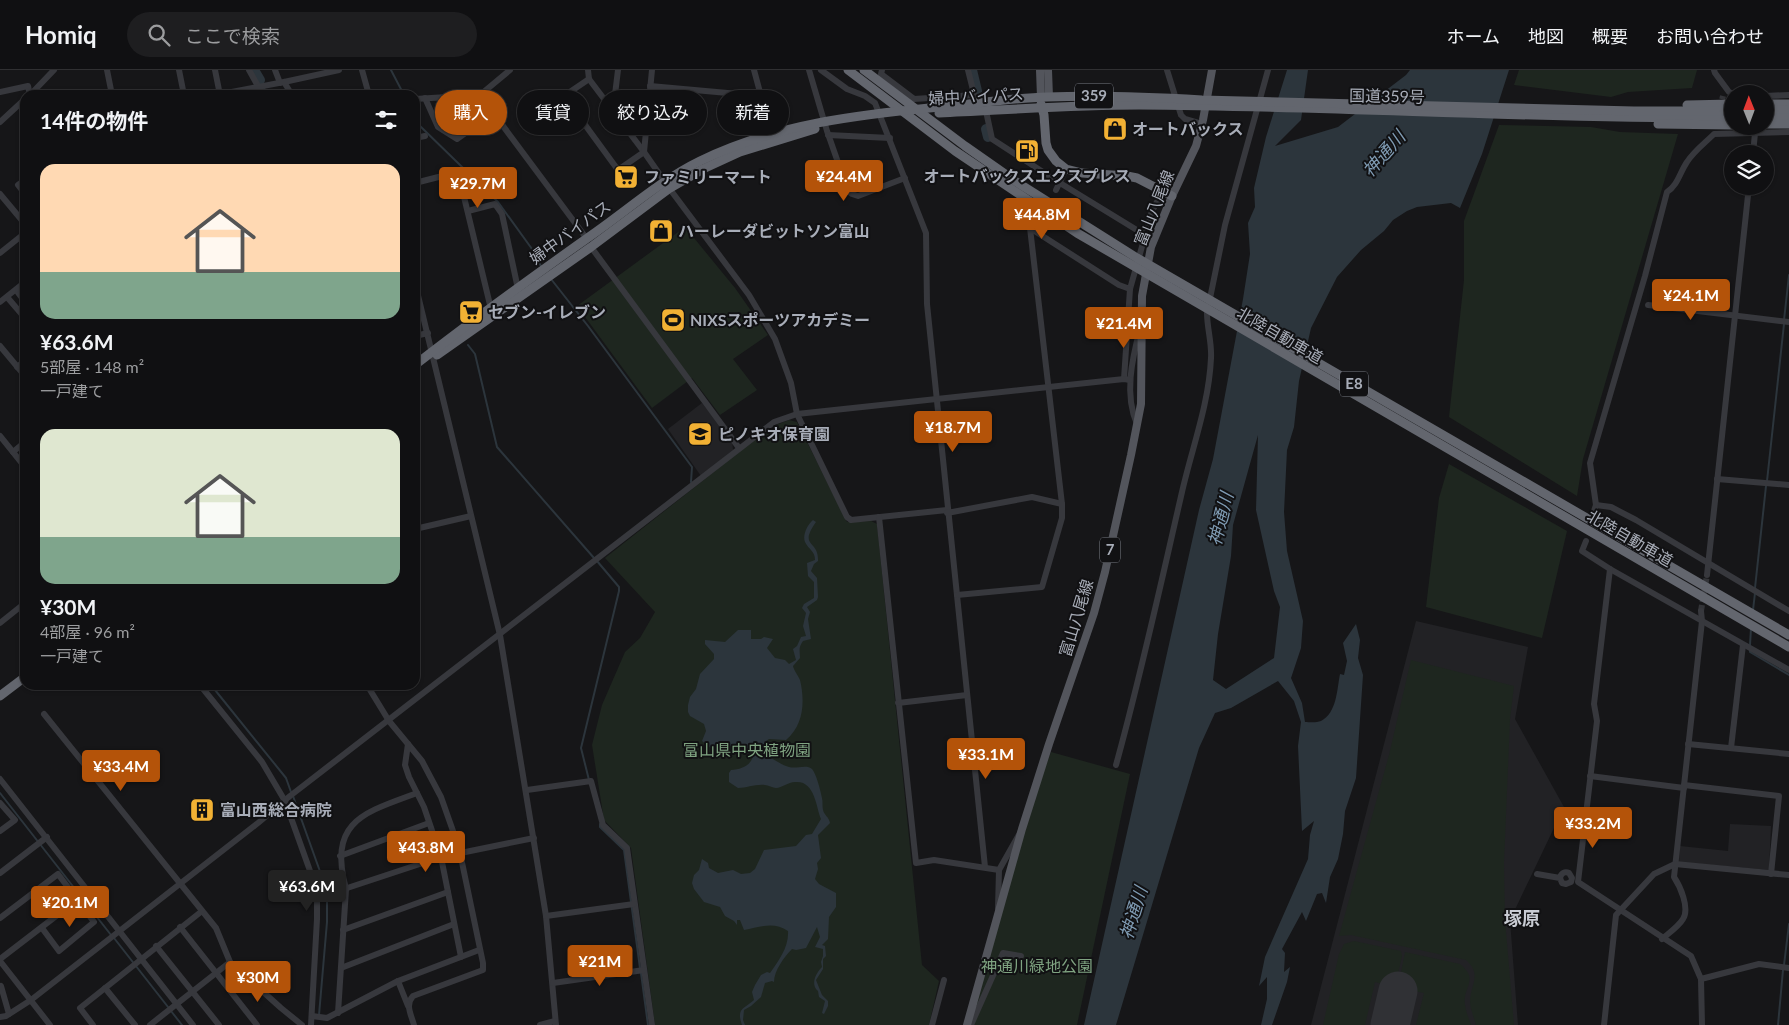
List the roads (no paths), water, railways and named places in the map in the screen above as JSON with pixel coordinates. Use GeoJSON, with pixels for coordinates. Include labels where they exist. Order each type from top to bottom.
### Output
{"type":"FeatureCollection","features":[{"type":"Feature","properties":{"kind":"highway","name":"北陸自動車道"},"geometry":{"type":"LineString","coordinates":[[848,70],[872,73],[965,146],[1015,181],[1137,258],[1789,635]]}},
{"type":"Feature","properties":{"kind":"highway","name":"北陸自動車道"},"geometry":{"type":"LineString","coordinates":[[872,73],[955,151],[1077,233],[1134,268],[1789,647]]}},
{"type":"Feature","properties":{"kind":"highway","name":"婦中バイパス"},"geometry":{"type":"LineString","coordinates":[[420,362],[668,185],[740,152],[825,123],[881,116],[975,99],[1045,97]]}},
{"type":"Feature","properties":{"kind":"highway","name":"国道359号"},"geometry":{"type":"LineString","coordinates":[[1045,97],[1601,117],[1724,118]]}},
{"type":"Feature","properties":{"kind":"highway"},"geometry":{"type":"LineString","coordinates":[[1045,97],[1046,143],[1048,150],[1066,169],[1082,173],[1137,178],[1172,196]]}},
{"type":"Feature","properties":{"kind":"highway","name":"国道359号"},"geometry":{"type":"LineString","coordinates":[[1045,110],[1138,101],[1202,100],[1724,111]]}},
{"type":"Feature","properties":{"kind":"highway"},"geometry":{"type":"LineString","coordinates":[[1612,110],[1640,107],[1724,104]]}},
{"type":"Feature","properties":{"kind":"highway"},"geometry":{"type":"LineString","coordinates":[[1774,104],[1789,104]]}},
{"type":"Feature","properties":{"kind":"highway","name":"婦中バイパス"},"geometry":{"type":"LineString","coordinates":[[881,116],[1045,110]]}},
{"type":"Feature","properties":{"kind":"highway"},"geometry":{"type":"LineString","coordinates":[[1774,111],[1789,110]]}},
{"type":"Feature","properties":{"kind":"highway"},"geometry":{"type":"LineString","coordinates":[[1601,117],[1614,122],[1724,125]]}},
{"type":"Feature","properties":{"kind":"highway"},"geometry":{"type":"LineString","coordinates":[[1774,118],[1789,118]]}},
{"type":"Feature","properties":{"kind":"highway"},"geometry":{"type":"LineString","coordinates":[[1774,124],[1789,124]]}},
{"type":"Feature","properties":{"kind":"highway","name":"婦中バイパス"},"geometry":{"type":"LineString","coordinates":[[420,367],[432,355],[518,289],[589,243]]}},
{"type":"Feature","properties":{"kind":"highway"},"geometry":{"type":"LineString","coordinates":[[0,689],[20,674]]}},
{"type":"Feature","properties":{"kind":"highway"},"geometry":{"type":"LineString","coordinates":[[0,696],[20,681]]}},
{"type":"Feature","properties":{"kind":"main road"},"geometry":{"type":"LineString","coordinates":[[1040,70],[1045,97]]}},
{"type":"Feature","properties":{"kind":"main road"},"geometry":{"type":"LineString","coordinates":[[1045,97],[1048,70]]}},
{"type":"Feature","properties":{"kind":"main road","name":"富山八尾線"},"geometry":{"type":"LineString","coordinates":[[967,1025],[1022,829],[1094,613],[1120,508],[1137,424],[1142,389],[1142,296],[1151,247],[1172,196],[1196,146],[1212,70]]}},
{"type":"Feature","properties":{"kind":"street"},"geometry":{"type":"LineString","coordinates":[[35,90],[54,70]]}},
{"type":"Feature","properties":{"kind":"street"},"geometry":{"type":"LineString","coordinates":[[107,70],[111,90]]}},
{"type":"Feature","properties":{"kind":"street"},"geometry":{"type":"LineString","coordinates":[[179,70],[183,90]]}},
{"type":"Feature","properties":{"kind":"street"},"geometry":{"type":"LineString","coordinates":[[215,70],[217,90]]}},
{"type":"Feature","properties":{"kind":"street"},"geometry":{"type":"LineString","coordinates":[[249,70],[260,90]]}},
{"type":"Feature","properties":{"kind":"street"},"geometry":{"type":"LineString","coordinates":[[275,70],[288,90]]}},
{"type":"Feature","properties":{"kind":"street"},"geometry":{"type":"LineString","coordinates":[[240,90],[339,70]]}},
{"type":"Feature","properties":{"kind":"street"},"geometry":{"type":"LineString","coordinates":[[362,70],[368,90]]}},
{"type":"Feature","properties":{"kind":"street"},"geometry":{"type":"LineString","coordinates":[[486,90],[510,70]]}},
{"type":"Feature","properties":{"kind":"street"},"geometry":{"type":"LineString","coordinates":[[588,70],[589,79],[599,92]]}},
{"type":"Feature","properties":{"kind":"street"},"geometry":{"type":"LineString","coordinates":[[616,90],[618,70]]}},
{"type":"Feature","properties":{"kind":"street"},"geometry":{"type":"LineString","coordinates":[[644,152],[652,70]]}},
{"type":"Feature","properties":{"kind":"street"},"geometry":{"type":"LineString","coordinates":[[650,86],[761,96],[754,70]]}},
{"type":"Feature","properties":{"kind":"street"},"geometry":{"type":"LineString","coordinates":[[809,70],[828,135],[848,191],[858,196],[905,178]]}},
{"type":"Feature","properties":{"kind":"street"},"geometry":{"type":"LineString","coordinates":[[821,70],[847,89],[875,103],[926,233],[926,304],[985,867]]}},
{"type":"Feature","properties":{"kind":"street"},"geometry":{"type":"LineString","coordinates":[[872,73],[914,99],[975,99],[968,70]]}},
{"type":"Feature","properties":{"kind":"street"},"geometry":{"type":"LineString","coordinates":[[1167,70],[1181,114],[1185,119],[1202,124]]}},
{"type":"Feature","properties":{"kind":"street"},"geometry":{"type":"LineString","coordinates":[[1116,765],[1142,668],[1182,492],[1202,417],[1212,359],[1207,313],[1225,225],[1268,70]]}},
{"type":"Feature","properties":{"kind":"street"},"geometry":{"type":"LineString","coordinates":[[1714,70],[1725,85]]}},
{"type":"Feature","properties":{"kind":"street"},"geometry":{"type":"LineString","coordinates":[[589,79],[564,96],[618,170],[644,152]]}},
{"type":"Feature","properties":{"kind":"street"},"geometry":{"type":"LineString","coordinates":[[0,92],[28,86],[29,90]]}},
{"type":"Feature","properties":{"kind":"street"},"geometry":{"type":"LineString","coordinates":[[1774,96],[1789,96]]}},
{"type":"Feature","properties":{"kind":"street"},"geometry":{"type":"LineString","coordinates":[[420,98],[435,97]]}},
{"type":"Feature","properties":{"kind":"street"},"geometry":{"type":"LineString","coordinates":[[425,98],[435,120]]}},
{"type":"Feature","properties":{"kind":"street"},"geometry":{"type":"LineString","coordinates":[[0,122],[20,104]]}},
{"type":"Feature","properties":{"kind":"street"},"geometry":{"type":"LineString","coordinates":[[986,111],[992,138],[1060,183],[1146,235]]}},
{"type":"Feature","properties":{"kind":"street"},"geometry":{"type":"LineString","coordinates":[[507,132],[739,448]]}},
{"type":"Feature","properties":{"kind":"street"},"geometry":{"type":"LineString","coordinates":[[1774,132],[1789,132]]}},
{"type":"Feature","properties":{"kind":"street"},"geometry":{"type":"LineString","coordinates":[[1724,134],[1714,134],[1693,154],[1685,164],[1673,188],[1668,192],[1590,462],[1595,508],[1611,507],[1636,520],[1789,611]]}},
{"type":"Feature","properties":{"kind":"street"},"geometry":{"type":"LineString","coordinates":[[451,135],[457,139],[463,135]]}},
{"type":"Feature","properties":{"kind":"street"},"geometry":{"type":"LineString","coordinates":[[631,135],[749,295],[775,338],[791,383],[797,414],[847,517],[851,520],[947,512],[1032,497],[1062,504]]}},
{"type":"Feature","properties":{"kind":"street"},"geometry":{"type":"LineString","coordinates":[[828,135],[890,138]]}},
{"type":"Feature","properties":{"kind":"street"},"geometry":{"type":"LineString","coordinates":[[420,137],[425,136]]}},
{"type":"Feature","properties":{"kind":"street"},"geometry":{"type":"LineString","coordinates":[[1056,190],[1066,169]]}},
{"type":"Feature","properties":{"kind":"street"},"geometry":{"type":"LineString","coordinates":[[420,182],[458,172],[491,309]]}},
{"type":"Feature","properties":{"kind":"street"},"geometry":{"type":"LineString","coordinates":[[1137,424],[1132,413],[1127,379],[1130,290],[1152,211],[1163,191]]}},
{"type":"Feature","properties":{"kind":"street"},"geometry":{"type":"LineString","coordinates":[[0,194],[20,218]]}},
{"type":"Feature","properties":{"kind":"street"},"geometry":{"type":"LineString","coordinates":[[1707,575],[1748,195]]}},
{"type":"Feature","properties":{"kind":"street"},"geometry":{"type":"LineString","coordinates":[[468,211],[495,204],[502,214],[518,289]]}},
{"type":"Feature","properties":{"kind":"street"},"geometry":{"type":"LineString","coordinates":[[957,595],[1042,587],[1062,518],[1062,504],[1030,228],[1037,217]]}},
{"type":"Feature","properties":{"kind":"street"},"geometry":{"type":"LineString","coordinates":[[1030,228],[1119,285],[1130,290]]}},
{"type":"Feature","properties":{"kind":"street"},"geometry":{"type":"LineString","coordinates":[[0,253],[20,237]]}},
{"type":"Feature","properties":{"kind":"street"},"geometry":{"type":"LineString","coordinates":[[0,302],[20,286]]}},
{"type":"Feature","properties":{"kind":"street"},"geometry":{"type":"LineString","coordinates":[[16,290],[20,295]]}},
{"type":"Feature","properties":{"kind":"street"},"geometry":{"type":"LineString","coordinates":[[7,297],[20,312]]}},
{"type":"Feature","properties":{"kind":"street"},"geometry":{"type":"LineString","coordinates":[[420,303],[500,635],[534,838],[546,916],[555,1023],[540,1025]]}},
{"type":"Feature","properties":{"kind":"street"},"geometry":{"type":"LineString","coordinates":[[1648,305],[1789,322]]}},
{"type":"Feature","properties":{"kind":"street"},"geometry":{"type":"LineString","coordinates":[[1127,379],[1142,323]]}},
{"type":"Feature","properties":{"kind":"street"},"geometry":{"type":"LineString","coordinates":[[420,335],[428,333]]}},
{"type":"Feature","properties":{"kind":"street"},"geometry":{"type":"LineString","coordinates":[[0,346],[20,370]]}},
{"type":"Feature","properties":{"kind":"street"},"geometry":{"type":"LineString","coordinates":[[0,1017],[9,1014],[31,1000],[774,422],[797,414],[1127,379]]}},
{"type":"Feature","properties":{"kind":"street"},"geometry":{"type":"LineString","coordinates":[[0,436],[20,461]]}},
{"type":"Feature","properties":{"kind":"street"},"geometry":{"type":"LineString","coordinates":[[13,452],[20,446]]}},
{"type":"Feature","properties":{"kind":"street"},"geometry":{"type":"LineString","coordinates":[[1717,479],[1789,485]]}},
{"type":"Feature","properties":{"kind":"street"},"geometry":{"type":"LineString","coordinates":[[420,528],[471,516]]}},
{"type":"Feature","properties":{"kind":"street"},"geometry":{"type":"LineString","coordinates":[[879,517],[916,863],[934,860],[999,870]]}},
{"type":"Feature","properties":{"kind":"street"},"geometry":{"type":"LineString","coordinates":[[1586,541],[1582,551],[1610,569],[1789,670]]}},
{"type":"Feature","properties":{"kind":"street"},"geometry":{"type":"LineString","coordinates":[[1575,879],[1597,721],[1594,704],[1610,569]]}},
{"type":"Feature","properties":{"kind":"street"},"geometry":{"type":"LineString","coordinates":[[0,623],[20,607]]}},
{"type":"Feature","properties":{"kind":"street"},"geometry":{"type":"LineString","coordinates":[[1662,939],[1683,919],[1686,911],[1681,888],[1674,877],[1702,621],[1701,611]]}},
{"type":"Feature","properties":{"kind":"street"},"geometry":{"type":"LineString","coordinates":[[1731,748],[1743,645]]}},
{"type":"Feature","properties":{"kind":"street"},"geometry":{"type":"LineString","coordinates":[[204,690],[262,762],[285,801],[314,882],[317,898],[317,919],[311,1025]]}},
{"type":"Feature","properties":{"kind":"street"},"geometry":{"type":"LineString","coordinates":[[370,690],[388,721],[422,761],[440,797],[460,852],[483,963],[482,970],[413,996],[409,1000],[408,1007]]}},
{"type":"Feature","properties":{"kind":"street"},"geometry":{"type":"LineString","coordinates":[[898,703],[967,695]]}},
{"type":"Feature","properties":{"kind":"street"},"geometry":{"type":"LineString","coordinates":[[44,714],[216,928],[230,962],[302,1025]]}},
{"type":"Feature","properties":{"kind":"street"},"geometry":{"type":"LineString","coordinates":[[408,744],[405,765],[408,778],[424,807],[441,856],[461,957]]}},
{"type":"Feature","properties":{"kind":"street"},"geometry":{"type":"LineString","coordinates":[[1688,744],[1789,754]]}},
{"type":"Feature","properties":{"kind":"street"},"geometry":{"type":"LineString","coordinates":[[1590,776],[1780,796],[1772,874]]}},
{"type":"Feature","properties":{"kind":"street"},"geometry":{"type":"LineString","coordinates":[[0,779],[2,788],[46,837],[193,1025]]}},
{"type":"Feature","properties":{"kind":"street"},"geometry":{"type":"LineString","coordinates":[[526,790],[591,781],[603,825],[627,848],[652,1025]]}},
{"type":"Feature","properties":{"kind":"street"},"geometry":{"type":"LineString","coordinates":[[338,1012],[346,889],[340,856],[345,835],[355,820],[370,810],[416,793]]}},
{"type":"Feature","properties":{"kind":"street"},"geometry":{"type":"LineString","coordinates":[[0,803],[15,820],[0,831]]}},
{"type":"Feature","properties":{"kind":"street"},"geometry":{"type":"LineString","coordinates":[[340,856],[429,823]]}},
{"type":"Feature","properties":{"kind":"street"},"geometry":{"type":"LineString","coordinates":[[998,914],[999,870],[1022,829]]}},
{"type":"Feature","properties":{"kind":"street"},"geometry":{"type":"LineString","coordinates":[[0,873],[46,837]]}},
{"type":"Feature","properties":{"kind":"street"},"geometry":{"type":"LineString","coordinates":[[317,898],[441,856],[534,838]]}},
{"type":"Feature","properties":{"kind":"street"},"geometry":{"type":"LineString","coordinates":[[1604,1025],[1616,915],[1654,874],[1675,864],[1789,875]]}},
{"type":"Feature","properties":{"kind":"street"},"geometry":{"type":"LineString","coordinates":[[1537,874],[1560,878],[1563,873],[1571,875],[1578,882],[1662,939],[1691,956],[1701,978],[1702,1025]]}},
{"type":"Feature","properties":{"kind":"street"},"geometry":{"type":"LineString","coordinates":[[0,918],[58,874],[94,922],[59,951],[42,928]]}},
{"type":"Feature","properties":{"kind":"street"},"geometry":{"type":"LineString","coordinates":[[343,930],[448,892]]}},
{"type":"Feature","properties":{"kind":"street"},"geometry":{"type":"LineString","coordinates":[[50,1025],[0,962],[77,900]]}},
{"type":"Feature","properties":{"kind":"street"},"geometry":{"type":"LineString","coordinates":[[546,916],[634,904]]}},
{"type":"Feature","properties":{"kind":"street"},"geometry":{"type":"LineString","coordinates":[[93,1025],[80,1008],[202,911]]}},
{"type":"Feature","properties":{"kind":"street"},"geometry":{"type":"LineString","coordinates":[[341,968],[454,924]]}},
{"type":"Feature","properties":{"kind":"street"},"geometry":{"type":"LineString","coordinates":[[180,928],[257,1025]]}},
{"type":"Feature","properties":{"kind":"street"},"geometry":{"type":"LineString","coordinates":[[156,946],[219,1025]]}},
{"type":"Feature","properties":{"kind":"street"},"geometry":{"type":"LineString","coordinates":[[312,1016],[328,1018],[398,981],[480,950]]}},
{"type":"Feature","properties":{"kind":"street"},"geometry":{"type":"LineString","coordinates":[[972,1025],[1003,953],[1021,956]]}},
{"type":"Feature","properties":{"kind":"street"},"geometry":{"type":"LineString","coordinates":[[150,1025],[230,962]]}},
{"type":"Feature","properties":{"kind":"street"},"geometry":{"type":"LineString","coordinates":[[1701,978],[1759,964],[1789,968]]}},
{"type":"Feature","properties":{"kind":"street"},"geometry":{"type":"LineString","coordinates":[[553,983],[644,970]]}},
{"type":"Feature","properties":{"kind":"street"},"geometry":{"type":"LineString","coordinates":[[932,1025],[944,980]]}},
{"type":"Feature","properties":{"kind":"street"},"geometry":{"type":"LineString","coordinates":[[398,981],[414,1025]]}},
{"type":"Feature","properties":{"kind":"street"},"geometry":{"type":"LineString","coordinates":[[0,984],[9,1014]]}},
{"type":"Feature","properties":{"kind":"street"},"geometry":{"type":"LineString","coordinates":[[105,988],[135,1025]]}},
{"type":"Feature","properties":{"kind":"water","name":"神通川"},"geometry":{"type":"Polygon","coordinates":[[[1287,70],[1308,70],[1301,120],[1275,146],[1338,127],[1410,70],[1509,70],[1482,154],[1460,208],[1451,203],[1417,207],[1393,220],[1384,231],[1361,250],[1337,277],[1311,328],[1299,381],[1294,427],[1287,450],[1284,512],[1287,551],[1303,621],[1301,648],[1291,678],[1302,703],[1305,722],[1321,721],[1333,707],[1340,674],[1344,675],[1347,661],[1343,643],[1356,624],[1360,640],[1358,658],[1363,675],[1356,778],[1345,811],[1338,859],[1330,877],[1326,903],[1322,893],[1317,894],[1306,921],[1302,912],[1282,949],[1285,953],[1284,972],[1290,967],[1287,982],[1272,1025],[1261,1025],[1267,999],[1267,977],[1259,986],[1265,957],[1308,859],[1310,835],[1314,821],[1302,831],[1298,746],[1301,722],[1294,701],[1278,681],[1231,708],[1215,713],[1199,748],[1116,1025],[1084,1025],[1199,510],[1213,459],[1250,254],[1248,223],[1255,207],[1254,188],[1266,137],[1287,70]],[[1258,435],[1233,525],[1231,556],[1218,634],[1213,680],[1226,689],[1274,658],[1280,607],[1274,591],[1256,510],[1258,435]]]}},
{"type":"Feature","properties":{"kind":"water"},"geometry":{"type":"Polygon","coordinates":[[[813,520],[816,522],[811,530],[809,540],[816,549],[818,561],[814,564],[811,571],[817,578],[818,597],[817,600],[807,607],[810,612],[808,619],[811,639],[803,641],[800,648],[800,658],[793,666],[802,688],[802,712],[792,734],[786,740],[769,739],[766,741],[769,757],[789,767],[807,767],[812,769],[819,787],[824,812],[830,823],[818,835],[821,858],[817,863],[818,869],[815,879],[819,884],[836,893],[836,907],[829,917],[828,939],[822,945],[825,946],[826,956],[823,959],[823,969],[816,980],[822,995],[828,1001],[828,1006],[824,1014],[822,1013],[825,1001],[819,997],[814,985],[816,975],[822,967],[823,956],[823,949],[815,947],[820,937],[817,927],[806,948],[792,949],[780,964],[774,982],[765,983],[761,997],[744,1010],[743,1020],[745,1025],[742,1025],[740,1019],[741,1012],[744,1007],[754,1000],[752,992],[761,975],[767,972],[770,973],[780,958],[787,942],[788,931],[772,925],[744,930],[740,920],[737,920],[737,925],[725,916],[720,907],[704,902],[694,889],[692,883],[694,875],[699,870],[702,859],[708,863],[709,868],[718,873],[733,870],[741,874],[750,873],[755,869],[764,850],[796,846],[806,835],[812,834],[821,819],[814,795],[807,785],[792,782],[776,788],[761,785],[738,788],[729,782],[731,770],[744,767],[753,757],[744,749],[735,746],[713,750],[702,741],[706,731],[704,724],[690,716],[688,705],[690,697],[696,689],[700,674],[714,659],[714,654],[705,644],[705,640],[725,642],[738,630],[751,630],[751,639],[761,639],[764,637],[773,639],[767,648],[775,658],[785,660],[789,664],[796,660],[793,649],[797,646],[801,637],[806,636],[803,626],[806,613],[802,608],[804,604],[814,598],[814,582],[808,576],[807,563],[815,560],[815,557],[804,539],[806,530],[813,520]]]}},
{"type":"Feature","properties":{"kind":"waterway"},"geometry":{"type":"LineString","coordinates":[[254,70],[260,80]]}},
{"type":"Feature","properties":{"kind":"waterway"},"geometry":{"type":"LineString","coordinates":[[391,70],[401,90]]}},
{"type":"Feature","properties":{"kind":"waterway"},"geometry":{"type":"LineString","coordinates":[[972,70],[977,91]]}},
{"type":"Feature","properties":{"kind":"waterway"},"geometry":{"type":"LineString","coordinates":[[420,126],[498,202],[532,249],[542,268]]}},
{"type":"Feature","properties":{"kind":"waterway"},"geometry":{"type":"LineString","coordinates":[[986,129],[988,137]]}},
{"type":"Feature","properties":{"kind":"waterway"},"geometry":{"type":"LineString","coordinates":[[1784,320],[1789,275]]}},
{"type":"Feature","properties":{"kind":"waterway"},"geometry":{"type":"LineString","coordinates":[[551,279],[692,467],[691,482]]}},
{"type":"Feature","properties":{"kind":"waterway"},"geometry":{"type":"LineString","coordinates":[[1767,481],[1784,324]]}},
{"type":"Feature","properties":{"kind":"waterway"},"geometry":{"type":"LineString","coordinates":[[468,345],[475,354],[497,447],[594,558]]}},
{"type":"Feature","properties":{"kind":"waterway"},"geometry":{"type":"LineString","coordinates":[[1755,588],[1766,486]]}},
{"type":"Feature","properties":{"kind":"waterway"},"geometry":{"type":"LineString","coordinates":[[589,780],[581,748],[619,591],[619,587],[597,561]]}},
{"type":"Feature","properties":{"kind":"waterway"},"geometry":{"type":"LineString","coordinates":[[1753,610],[1755,593]]}},
{"type":"Feature","properties":{"kind":"waterway"},"geometry":{"type":"LineString","coordinates":[[1750,645],[1751,628]]}},
{"type":"Feature","properties":{"kind":"waterway"},"geometry":{"type":"LineString","coordinates":[[1750,650],[1750,652],[1789,675]]}},
{"type":"Feature","properties":{"kind":"waterway"},"geometry":{"type":"LineString","coordinates":[[215,690],[286,778],[291,792]]}},
{"type":"Feature","properties":{"kind":"waterway"},"geometry":{"type":"LineString","coordinates":[[0,793],[111,935]]}},
{"type":"Feature","properties":{"kind":"waterway"},"geometry":{"type":"LineString","coordinates":[[293,796],[327,891],[327,922],[319,1015]]}},
{"type":"Feature","properties":{"kind":"waterway"},"geometry":{"type":"LineString","coordinates":[[600,824],[600,827],[624,850],[640,968]]}},
{"type":"Feature","properties":{"kind":"waterway"},"geometry":{"type":"LineString","coordinates":[[1784,965],[1789,924]]}},
{"type":"Feature","properties":{"kind":"waterway"},"geometry":{"type":"LineString","coordinates":[[114,938],[168,1007]]}},
{"type":"Feature","properties":{"kind":"waterway"},"geometry":{"type":"LineString","coordinates":[[1778,1025],[1783,970]]}},
{"type":"Feature","properties":{"kind":"waterway"},"geometry":{"type":"LineString","coordinates":[[641,973],[648,1025]]}},
{"type":"Feature","properties":{"kind":"waterway"},"geometry":{"type":"LineString","coordinates":[[171,1011],[182,1025]]}},
{"type":"Feature","properties":{"kind":"tunnel"},"geometry":{"type":"LineString","coordinates":[[1720,108],[1723,96]]}},
{"type":"Feature","properties":{"kind":"tunnel"},"geometry":{"type":"LineString","coordinates":[[1701,611],[1707,575]]}},
{"type":"Feature","properties":{"kind":"place","name":"オートバックス"},"geometry":{"type":"Point","coordinates":[1115,129]}},
{"type":"Feature","properties":{"kind":"place","name":"オートバックスエクスプレス"},"geometry":{"type":"Point","coordinates":[1027,151]}},
{"type":"Feature","properties":{"kind":"place","name":"ファミリーマート"},"geometry":{"type":"Point","coordinates":[626,177]}},
{"type":"Feature","properties":{"kind":"place","name":"ハーレーダビットソン富山"},"geometry":{"type":"Point","coordinates":[661,231]}},
{"type":"Feature","properties":{"kind":"place","name":"セブン-イレブン"},"geometry":{"type":"Point","coordinates":[471,312]}},
{"type":"Feature","properties":{"kind":"place","name":"NIXSスポーツアカデミー"},"geometry":{"type":"Point","coordinates":[673,320]}},
{"type":"Feature","properties":{"kind":"place","name":"ピノキオ保育園"},"geometry":{"type":"Point","coordinates":[700,434]}},
{"type":"Feature","properties":{"kind":"place","name":"富山西総合病院"},"geometry":{"type":"Point","coordinates":[202,810]}},
{"type":"Feature","properties":{"kind":"district","name":"塚原"},"geometry":{"type":"Point","coordinates":[1522,919]}},
{"type":"Feature","properties":{"kind":"park label","name":"富山県中央植物園"},"geometry":{"type":"Point","coordinates":[747,750]}},
{"type":"Feature","properties":{"kind":"park label","name":"神通川緑地公園"},"geometry":{"type":"Point","coordinates":[1037,966]}}]}
